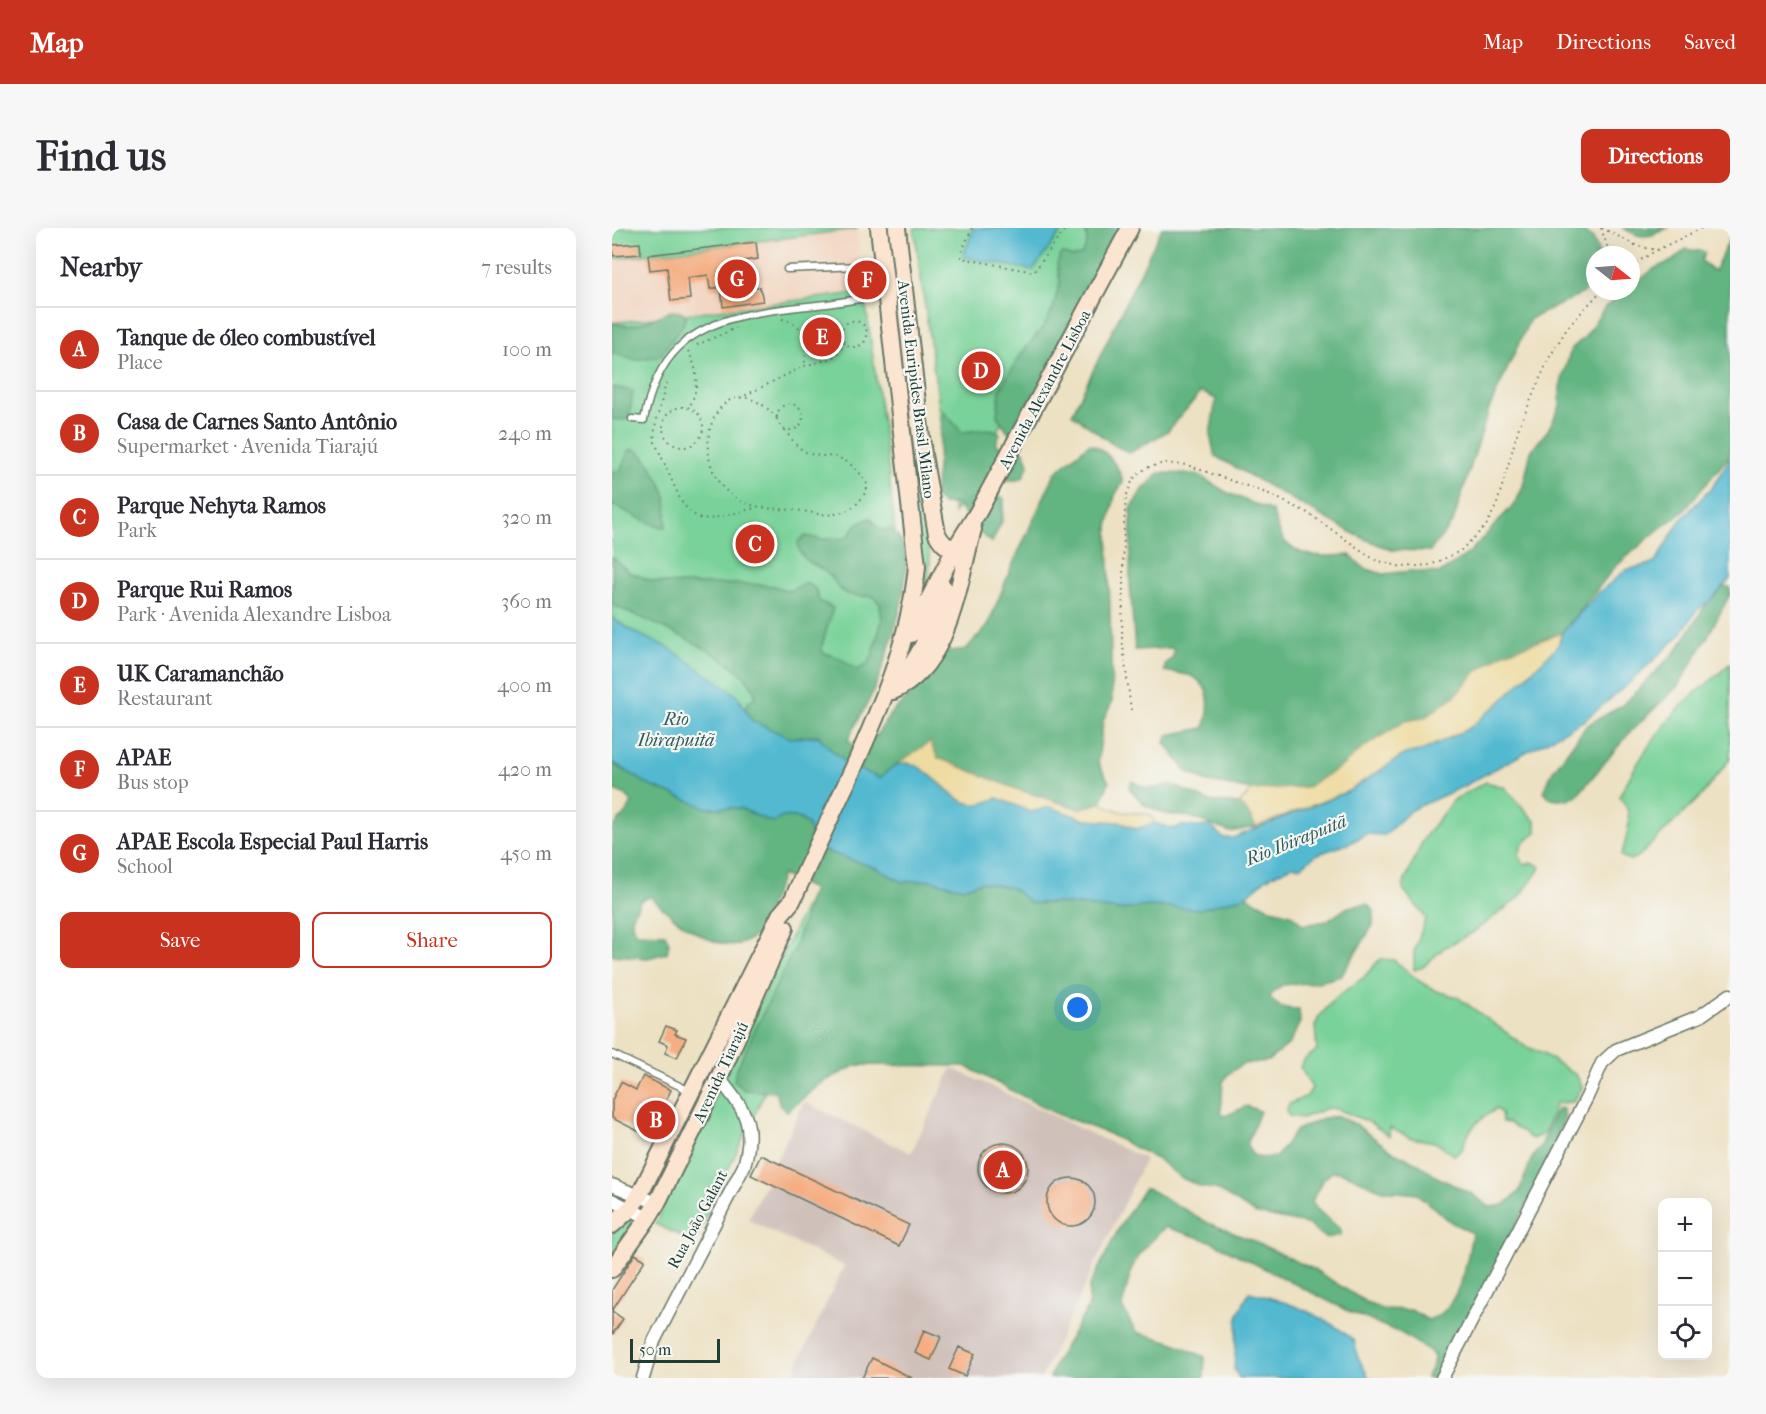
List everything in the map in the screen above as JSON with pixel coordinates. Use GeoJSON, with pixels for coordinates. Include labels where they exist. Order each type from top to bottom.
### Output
{"type":"FeatureCollection","features":[{"type":"Feature","properties":{"kind":"main road","name":"Avenida Euripides Brasil Milano"},"geometry":{"type":"LineString","coordinates":[[794,895],[887,696],[913,602],[916,566],[879,228]]}},
{"type":"Feature","properties":{"kind":"main road","name":"Avenida Euripides Brasil Milano"},"geometry":{"type":"LineString","coordinates":[[887,696],[917,658],[930,633],[955,549],[941,542],[938,534],[923,455],[897,228]]}},
{"type":"Feature","properties":{"kind":"main road","name":"Avenida Alexandre Lisboa"},"geometry":{"type":"LineString","coordinates":[[955,549],[978,512],[1130,228]]}},
{"type":"Feature","properties":{"kind":"main road"},"geometry":{"type":"LineString","coordinates":[[887,696],[907,685],[930,661],[951,618],[978,512]]}},
{"type":"Feature","properties":{"kind":"main road"},"geometry":{"type":"LineString","coordinates":[[899,656],[955,549]]}},
{"type":"Feature","properties":{"kind":"main road","name":"Avenida Tiarajú"},"geometry":{"type":"LineString","coordinates":[[615,1263],[657,1203],[719,1078],[790,917],[794,895]]}},
{"type":"Feature","properties":{"kind":"main road","name":"Avenida Tiarajú"},"geometry":{"type":"LineString","coordinates":[[612,1225],[635,1202],[780,915],[794,895]]}},
{"type":"Feature","properties":{"kind":"street"},"geometry":{"type":"LineString","coordinates":[[1442,1378],[1587,1097],[1602,1063],[1616,1050],[1700,1016],[1730,995]]}},
{"type":"Feature","properties":{"kind":"street","name":"Rua João Galant"},"geometry":{"type":"LineString","coordinates":[[643,1378],[654,1341],[744,1167],[749,1147],[749,1127],[744,1112],[719,1078]]}},
{"type":"Feature","properties":{"kind":"street"},"geometry":{"type":"LineString","coordinates":[[612,1185],[635,1202],[648,1218]]}},
{"type":"Feature","properties":{"kind":"street"},"geometry":{"type":"LineString","coordinates":[[612,1200],[657,1203]]}},
{"type":"Feature","properties":{"kind":"lane"},"geometry":{"type":"LineString","coordinates":[[788,268],[883,265]]}},
{"type":"Feature","properties":{"kind":"lane"},"geometry":{"type":"LineString","coordinates":[[632,419],[644,420],[653,387],[665,364],[679,346],[700,332],[730,319],[780,309],[887,295]]}},
{"type":"Feature","properties":{"kind":"lane"},"geometry":{"type":"LineString","coordinates":[[612,1054],[691,1092]]}},
{"type":"Feature","properties":{"kind":"path"},"geometry":{"type":"LineString","coordinates":[[972,228],[962,250],[961,258],[1034,272],[1066,228]]}},
{"type":"Feature","properties":{"kind":"path"},"geometry":{"type":"LineString","coordinates":[[1602,228],[1637,246],[1657,250]]}},
{"type":"Feature","properties":{"kind":"path"},"geometry":{"type":"LineString","coordinates":[[1602,228],[1607,246]]}},
{"type":"Feature","properties":{"kind":"path"},"geometry":{"type":"LineString","coordinates":[[1640,260],[1702,228]]}},
{"type":"Feature","properties":{"kind":"path"},"geometry":{"type":"LineString","coordinates":[[1131,710],[1122,638],[1124,524],[1126,497],[1132,479],[1146,468],[1164,463],[1187,465],[1269,494],[1308,513],[1375,560],[1402,567],[1431,565],[1460,551],[1486,525],[1497,504],[1519,427],[1549,358],[1568,327],[1593,300]]}},
{"type":"Feature","properties":{"kind":"path"},"geometry":{"type":"LineString","coordinates":[[780,318],[791,321],[802,330],[807,350],[804,366]]}},
{"type":"Feature","properties":{"kind":"path"},"geometry":{"type":"LineString","coordinates":[[853,321],[864,326],[866,338],[861,345],[852,347],[845,343],[841,336],[845,324],[853,321]]}},
{"type":"Feature","properties":{"kind":"path"},"geometry":{"type":"LineString","coordinates":[[698,345],[743,325]]}},
{"type":"Feature","properties":{"kind":"path"},"geometry":{"type":"LineString","coordinates":[[740,399],[804,366],[830,359],[845,343]]}},
{"type":"Feature","properties":{"kind":"path"},"geometry":{"type":"LineString","coordinates":[[681,358],[688,351],[696,367],[697,386],[689,408]]}},
{"type":"Feature","properties":{"kind":"path"},"geometry":{"type":"LineString","coordinates":[[666,381],[654,440],[681,501],[699,518],[710,519],[756,508],[801,509],[826,515],[839,514],[859,502],[868,486],[865,478],[847,462],[839,458],[805,452],[765,406],[750,399],[730,401],[714,416],[709,431],[711,461],[722,485],[738,500],[756,508]]}},
{"type":"Feature","properties":{"kind":"path"},"geometry":{"type":"LineString","coordinates":[[777,418],[780,410],[787,405],[796,405],[802,411],[804,416],[799,427],[792,430],[784,429]]}},
{"type":"Feature","properties":{"kind":"path"},"geometry":{"type":"LineString","coordinates":[[675,408],[689,408],[699,415],[702,421],[702,431],[698,440],[693,444],[681,447],[669,441],[663,430],[663,423],[669,412],[675,408]]}},
{"type":"Feature","properties":{"kind":"path"},"geometry":{"type":"LineString","coordinates":[[656,422],[663,423]]}},
{"type":"Feature","properties":{"kind":"path"},"geometry":{"type":"LineString","coordinates":[[702,431],[709,431]]}},
{"type":"Feature","properties":{"kind":"shaded area"},"geometry":{"type":"Polygon","coordinates":[[[857,229],[864,292],[612,323],[612,259],[857,229]]]}},
{"type":"Feature","properties":{"kind":"shaded area"},"geometry":{"type":"Polygon","coordinates":[[[952,1068],[1145,1159],[1041,1378],[791,1378],[844,1266],[748,1220],[804,1102],[911,1153],[952,1068]]]}},
{"type":"Feature","properties":{"kind":"green space"},"geometry":{"type":"Polygon","coordinates":[[[612,228],[857,228],[857,229],[612,259],[612,228]]]}},
{"type":"Feature","properties":{"kind":"green space"},"geometry":{"type":"Polygon","coordinates":[[[914,228],[1104,228],[954,513],[914,228]]]}},
{"type":"Feature","properties":{"kind":"green space"},"geometry":{"type":"Polygon","coordinates":[[[1085,228],[1122,228],[1109,263],[1097,271],[1095,292],[1015,442],[997,416],[1000,389],[1022,353],[1044,326],[1053,308],[1060,282],[1057,264],[1060,255],[1063,253],[1072,257],[1081,255],[1087,242],[1085,228]]]}},
{"type":"Feature","properties":{"kind":"green space"},"geometry":{"type":"Polygon","coordinates":[[[1162,228],[1577,228],[1593,238],[1596,246],[1586,246],[1586,289],[1582,294],[1530,319],[1489,409],[1453,522],[1430,551],[1391,550],[1356,535],[1215,456],[1210,435],[1216,399],[1201,392],[1168,431],[1130,453],[1114,445],[1072,414],[1162,228]]]}},
{"type":"Feature","properties":{"kind":"green space"},"geometry":{"type":"Polygon","coordinates":[[[1623,228],[1667,228],[1645,236],[1623,228]]]}},
{"type":"Feature","properties":{"kind":"green space"},"geometry":{"type":"Polygon","coordinates":[[[1730,238],[1730,455],[1683,512],[1659,529],[1614,568],[1562,633],[1504,653],[1475,673],[1456,695],[1424,718],[1405,721],[1363,748],[1341,767],[1307,787],[1252,790],[1205,781],[1187,772],[1165,743],[1168,735],[1204,728],[1208,714],[1207,693],[1199,681],[1193,677],[1164,671],[1166,663],[1173,657],[1173,648],[1135,650],[1130,584],[1131,509],[1140,493],[1159,473],[1196,474],[1228,493],[1272,511],[1283,539],[1289,546],[1305,554],[1350,555],[1364,568],[1383,574],[1411,571],[1440,573],[1470,552],[1516,502],[1523,486],[1531,451],[1548,430],[1560,406],[1560,387],[1571,349],[1585,337],[1605,307],[1614,300],[1640,300],[1640,280],[1655,268],[1672,261],[1686,249],[1705,252],[1701,261],[1714,271],[1730,238]]]}},
{"type":"Feature","properties":{"kind":"green space"},"geometry":{"type":"Polygon","coordinates":[[[894,256],[930,561],[929,577],[922,604],[887,257],[894,256]]]}},
{"type":"Feature","properties":{"kind":"green space"},"geometry":{"type":"Polygon","coordinates":[[[864,292],[887,457],[901,590],[899,613],[870,695],[818,736],[790,738],[752,721],[738,697],[612,618],[612,323],[864,292]]]}},
{"type":"Feature","properties":{"kind":"green space"},"geometry":{"type":"Polygon","coordinates":[[[671,311],[686,315],[683,325],[660,356],[633,360],[612,353],[612,322],[619,325],[634,325],[671,311]]]}},
{"type":"Feature","properties":{"kind":"green space"},"geometry":{"type":"Polygon","coordinates":[[[612,387],[633,391],[629,417],[624,420],[612,419],[612,387]]]}},
{"type":"Feature","properties":{"kind":"green space"},"geometry":{"type":"Polygon","coordinates":[[[943,411],[962,432],[992,429],[1000,433],[996,443],[1000,447],[1010,445],[1025,452],[1029,464],[1022,479],[1009,481],[1001,472],[994,490],[1004,499],[1002,521],[992,542],[981,534],[956,504],[942,504],[934,497],[943,411]]]}},
{"type":"Feature","properties":{"kind":"green space"},"geometry":{"type":"Polygon","coordinates":[[[1089,444],[1100,449],[1110,458],[1123,482],[1115,495],[1108,527],[1112,702],[1103,721],[1098,763],[1109,782],[1101,803],[1079,809],[1016,789],[938,758],[930,742],[880,778],[871,775],[853,767],[828,750],[818,735],[790,738],[752,721],[745,709],[750,700],[755,698],[751,684],[737,670],[695,643],[612,604],[612,557],[629,572],[654,582],[748,584],[774,586],[788,591],[808,583],[816,590],[819,601],[833,608],[821,649],[824,653],[840,658],[857,670],[867,665],[872,656],[882,620],[880,604],[873,596],[856,596],[843,591],[825,571],[809,562],[801,554],[798,542],[805,536],[821,539],[847,538],[856,525],[870,518],[880,530],[891,529],[901,541],[906,553],[904,588],[896,623],[880,673],[848,740],[856,748],[877,735],[891,713],[927,680],[945,652],[966,649],[988,625],[1011,568],[1055,473],[1089,444]]]}},
{"type":"Feature","properties":{"kind":"green space"},"geometry":{"type":"Polygon","coordinates":[[[632,449],[647,460],[665,493],[666,527],[652,524],[612,505],[612,472],[620,471],[628,452],[632,449]]]}},
{"type":"Feature","properties":{"kind":"green space"},"geometry":{"type":"Polygon","coordinates":[[[1724,587],[1730,587],[1730,594],[1678,686],[1630,732],[1577,796],[1568,800],[1550,798],[1544,791],[1552,772],[1587,725],[1621,706],[1635,693],[1677,650],[1709,600],[1724,587]]]}},
{"type":"Feature","properties":{"kind":"green space"},"geometry":{"type":"Polygon","coordinates":[[[1730,663],[1730,759],[1702,795],[1639,856],[1630,860],[1621,856],[1629,817],[1619,797],[1627,782],[1643,754],[1672,716],[1730,663]]]}},
{"type":"Feature","properties":{"kind":"green space"},"geometry":{"type":"Polygon","coordinates":[[[612,762],[617,767],[707,808],[740,808],[774,822],[781,817],[797,818],[807,825],[822,850],[876,868],[902,882],[930,880],[963,888],[981,882],[1012,888],[1031,903],[1059,903],[1120,910],[1150,906],[1200,909],[1246,896],[1271,909],[1291,914],[1303,925],[1327,921],[1348,907],[1367,904],[1374,911],[1373,925],[1341,976],[1319,982],[1282,985],[1272,993],[1270,998],[1280,1006],[1299,1009],[1300,1022],[1290,1043],[1268,1061],[1243,1064],[1228,1074],[1223,1082],[1221,1113],[1225,1116],[1247,1106],[1260,1111],[1247,1145],[1255,1156],[1262,1158],[1276,1157],[1296,1130],[1323,1118],[1338,1116],[1355,1124],[1392,1151],[1472,1194],[1490,1207],[1504,1205],[1519,1192],[1531,1160],[1542,1144],[1555,1112],[1558,1108],[1563,1109],[1565,1118],[1527,1204],[1435,1378],[1426,1378],[1433,1365],[1434,1357],[1430,1351],[1401,1333],[1352,1313],[1210,1241],[1165,1227],[1139,1254],[1131,1270],[1122,1307],[1136,1332],[1172,1342],[1205,1357],[1204,1378],[1050,1378],[1056,1361],[1089,1306],[1089,1287],[1120,1226],[1144,1189],[1149,1189],[1208,1223],[1315,1270],[1369,1304],[1382,1309],[1411,1310],[1428,1320],[1441,1314],[1454,1297],[1463,1276],[1472,1233],[1451,1222],[1417,1194],[1382,1190],[1346,1174],[1333,1171],[1322,1181],[1312,1201],[1317,1209],[1341,1230],[1340,1235],[1326,1238],[1307,1224],[1256,1214],[1216,1189],[1201,1187],[1180,1177],[1159,1160],[1109,1134],[1055,1113],[965,1066],[857,1065],[823,1082],[787,1111],[780,1105],[776,1092],[744,1090],[734,1080],[736,1070],[795,947],[813,889],[782,875],[758,931],[743,943],[730,945],[700,935],[685,926],[651,897],[641,900],[632,925],[637,933],[665,934],[669,943],[667,953],[648,958],[612,955],[612,830],[632,802],[626,795],[612,789],[612,762]]]}},
{"type":"Feature","properties":{"kind":"green space"},"geometry":{"type":"Polygon","coordinates":[[[1132,781],[1143,787],[1151,788],[1171,784],[1208,801],[1239,804],[1247,811],[1256,827],[1230,832],[1191,817],[1165,814],[1145,805],[1129,788],[1132,781]]]}},
{"type":"Feature","properties":{"kind":"green space"},"geometry":{"type":"Polygon","coordinates":[[[1486,782],[1504,787],[1536,822],[1536,832],[1522,845],[1519,855],[1524,864],[1533,863],[1541,867],[1519,898],[1472,933],[1445,947],[1423,967],[1414,970],[1414,952],[1426,918],[1403,889],[1405,880],[1424,838],[1453,800],[1486,782]]]}},
{"type":"Feature","properties":{"kind":"green space"},"geometry":{"type":"Polygon","coordinates":[[[821,873],[862,887],[694,1242],[655,1224],[821,873]]]}},
{"type":"Feature","properties":{"kind":"green space"},"geometry":{"type":"Polygon","coordinates":[[[1380,959],[1394,960],[1419,981],[1436,991],[1457,997],[1525,1046],[1543,1054],[1576,1075],[1583,1087],[1573,1102],[1556,1103],[1544,1134],[1532,1139],[1509,1123],[1502,1122],[1501,1113],[1496,1109],[1474,1125],[1462,1150],[1454,1155],[1435,1142],[1411,1138],[1390,1128],[1389,1136],[1369,1122],[1337,1109],[1328,1108],[1302,1118],[1289,1116],[1286,1112],[1289,1104],[1307,1096],[1312,1088],[1300,1067],[1305,1059],[1317,1050],[1315,1026],[1319,1017],[1335,998],[1364,977],[1380,959]]]}},
{"type":"Feature","properties":{"kind":"green space"},"geometry":{"type":"Polygon","coordinates":[[[634,1216],[638,1220],[612,1256],[612,1232],[634,1216]]]}},
{"type":"Feature","properties":{"kind":"sand"},"geometry":{"type":"Polygon","coordinates":[[[1562,633],[1558,646],[1498,704],[1468,729],[1424,750],[1405,754],[1349,791],[1256,827],[1247,811],[1239,804],[1252,790],[1307,787],[1341,767],[1363,748],[1405,721],[1424,718],[1456,695],[1475,673],[1504,653],[1562,633]]]}},
{"type":"Feature","properties":{"kind":"sand"},"geometry":{"type":"Polygon","coordinates":[[[930,742],[938,758],[1016,789],[1079,809],[1101,803],[1121,812],[1150,814],[1155,823],[1136,829],[1119,822],[1086,820],[1050,807],[1031,812],[997,798],[979,805],[960,802],[940,783],[910,763],[897,764],[930,742]]]}},
{"type":"Feature","properties":{"kind":"water"},"geometry":{"type":"Polygon","coordinates":[[[974,228],[1064,228],[1033,270],[963,257],[974,228]]]}},
{"type":"Feature","properties":{"kind":"water","name":"Rio Ibirapuitã"},"geometry":{"type":"Polygon","coordinates":[[[1730,458],[1730,579],[1711,600],[1696,611],[1681,634],[1627,685],[1585,720],[1462,787],[1411,810],[1385,835],[1366,834],[1350,843],[1316,855],[1301,867],[1292,866],[1267,878],[1246,896],[1200,909],[1150,906],[1120,910],[1059,903],[1031,903],[1012,888],[981,882],[963,888],[930,880],[902,882],[876,868],[822,850],[812,842],[810,829],[799,818],[781,817],[774,822],[740,808],[707,808],[651,786],[612,762],[612,618],[634,632],[669,648],[731,691],[738,697],[752,721],[790,738],[818,736],[846,761],[880,778],[896,765],[910,764],[920,767],[948,791],[968,803],[981,804],[997,798],[1031,812],[1050,807],[1086,820],[1119,822],[1136,829],[1155,823],[1173,829],[1183,826],[1210,825],[1223,838],[1233,838],[1349,791],[1405,754],[1424,750],[1468,729],[1498,704],[1558,646],[1562,633],[1596,595],[1626,570],[1655,563],[1679,522],[1713,486],[1730,458]]]}},
{"type":"Feature","properties":{"kind":"water"},"geometry":{"type":"Polygon","coordinates":[[[1249,1292],[1304,1310],[1342,1331],[1354,1340],[1357,1355],[1369,1378],[1239,1378],[1234,1369],[1238,1314],[1249,1292]]]}},
{"type":"Feature","properties":{"kind":"building"},"geometry":{"type":"Polygon","coordinates":[[[756,242],[758,259],[744,261],[748,288],[760,287],[763,301],[723,307],[721,287],[710,289],[708,275],[688,278],[690,299],[671,301],[667,268],[650,270],[648,255],[756,242]]]}},
{"type":"Feature","properties":{"kind":"building"},"geometry":{"type":"Polygon","coordinates":[[[640,243],[641,254],[613,256],[612,245],[640,243]]]}},
{"type":"Feature","properties":{"kind":"building"},"geometry":{"type":"Polygon","coordinates":[[[835,326],[837,346],[810,349],[808,328],[835,326]]]}},
{"type":"Feature","properties":{"kind":"building"},"geometry":{"type":"Polygon","coordinates":[[[666,1026],[677,1030],[675,1034],[686,1038],[677,1058],[665,1053],[668,1045],[659,1041],[666,1026]]]}},
{"type":"Feature","properties":{"kind":"building"},"geometry":{"type":"Polygon","coordinates":[[[643,1076],[671,1090],[664,1104],[672,1108],[656,1140],[612,1118],[612,1100],[621,1082],[636,1090],[643,1076]]]}},
{"type":"Feature","properties":{"kind":"building"},"geometry":{"type":"Polygon","coordinates":[[[1003,1143],[1012,1145],[1023,1154],[1028,1168],[1026,1177],[1017,1188],[1003,1193],[994,1191],[983,1182],[978,1168],[980,1159],[989,1148],[1003,1143]]]}},
{"type":"Feature","properties":{"kind":"building"},"geometry":{"type":"Polygon","coordinates":[[[761,1155],[909,1225],[899,1246],[751,1175],[761,1155]]]}},
{"type":"Feature","properties":{"kind":"building"},"geometry":{"type":"Polygon","coordinates":[[[1066,1178],[1076,1178],[1091,1188],[1095,1202],[1094,1211],[1085,1222],[1076,1226],[1066,1226],[1051,1216],[1047,1207],[1047,1197],[1057,1182],[1066,1178]]]}},
{"type":"Feature","properties":{"kind":"building"},"geometry":{"type":"Polygon","coordinates":[[[635,1254],[645,1260],[612,1311],[612,1290],[635,1254]]]}},
{"type":"Feature","properties":{"kind":"building"},"geometry":{"type":"Polygon","coordinates":[[[612,1311],[623,1319],[612,1335],[612,1311]]]}},
{"type":"Feature","properties":{"kind":"building"},"geometry":{"type":"Polygon","coordinates":[[[924,1330],[941,1337],[931,1360],[915,1353],[924,1330]]]}},
{"type":"Feature","properties":{"kind":"building"},"geometry":{"type":"Polygon","coordinates":[[[959,1347],[975,1354],[965,1376],[949,1369],[959,1347]]]}},
{"type":"Feature","properties":{"kind":"building"},"geometry":{"type":"Polygon","coordinates":[[[872,1358],[912,1378],[862,1378],[872,1358]]]}},
{"type":"Feature","properties":{"kind":"place","name":"APAE Escola Especial Paul Harris"},"geometry":{"type":"Point","coordinates":[737,279]}},
{"type":"Feature","properties":{"kind":"place","name":"APAE"},"geometry":{"type":"Point","coordinates":[867,280]}},
{"type":"Feature","properties":{"kind":"place","name":"UK Caramanchão"},"geometry":{"type":"Point","coordinates":[822,337]}},
{"type":"Feature","properties":{"kind":"place","name":"Parque Rui Ramos"},"geometry":{"type":"Point","coordinates":[981,371]}},
{"type":"Feature","properties":{"kind":"place","name":"Parque Nehyta Ramos"},"geometry":{"type":"Point","coordinates":[755,544]}},
{"type":"Feature","properties":{"kind":"place","name":"Casa de Carnes Santo Antônio"},"geometry":{"type":"Point","coordinates":[656,1120]}},
{"type":"Feature","properties":{"kind":"place","name":"Tanque de óleo combustível"},"geometry":{"type":"Point","coordinates":[1003,1170]}}]}
